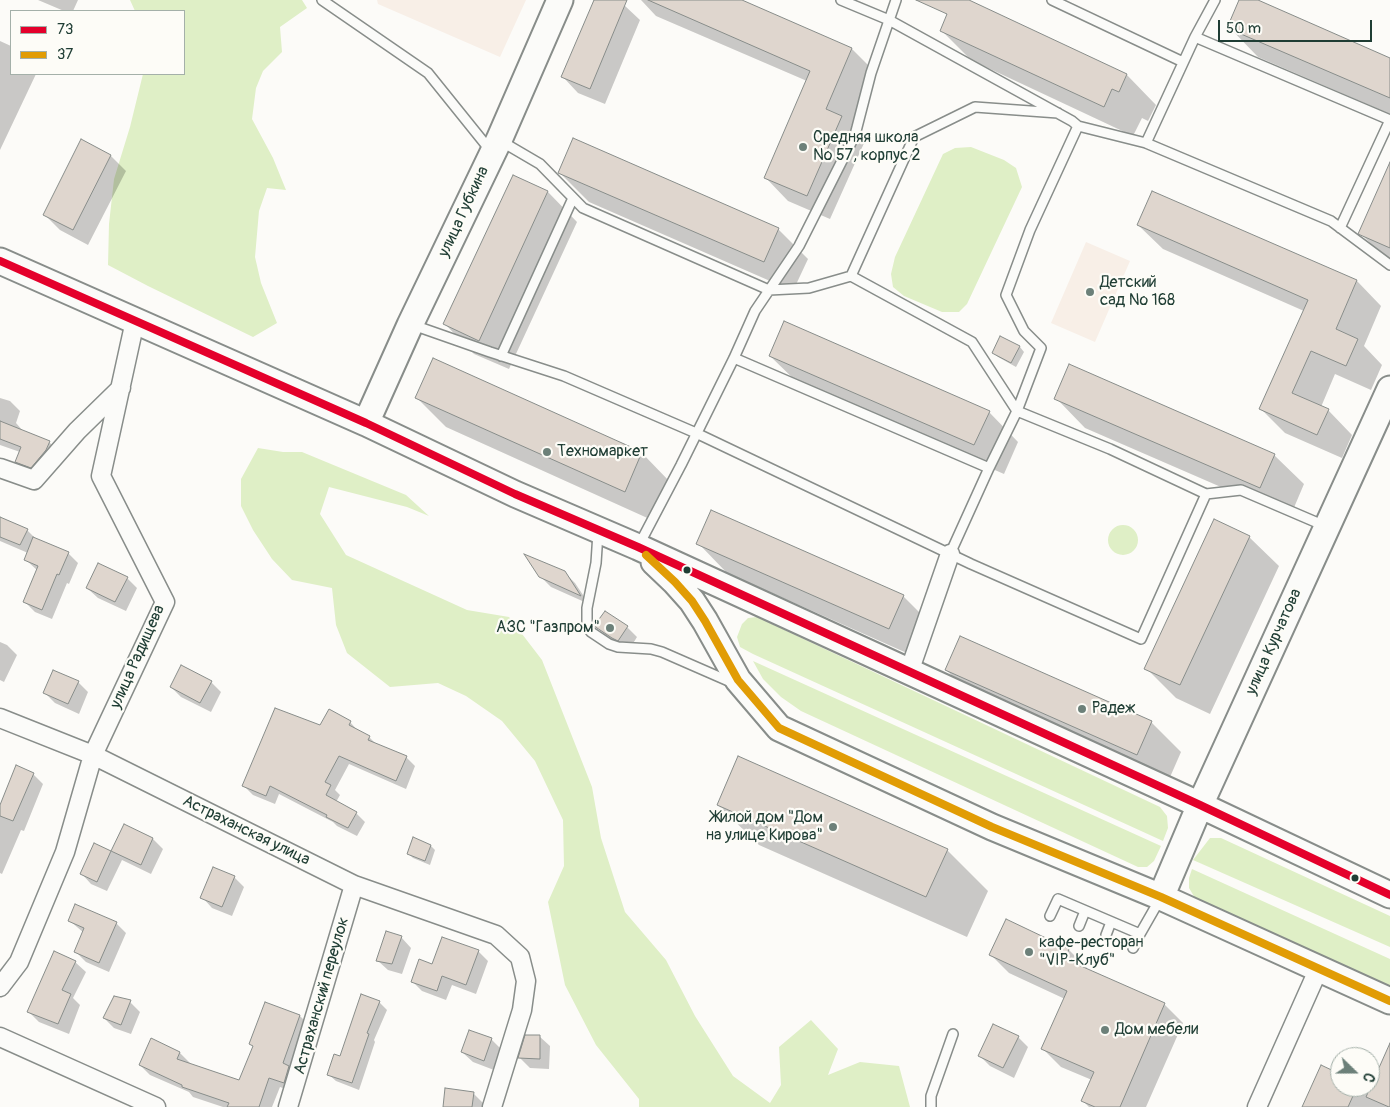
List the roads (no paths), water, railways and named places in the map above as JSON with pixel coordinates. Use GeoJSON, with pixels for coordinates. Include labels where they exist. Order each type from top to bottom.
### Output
{"type":"FeatureCollection","features":[{"type":"Feature","properties":{"kind":"main road","name":"улица Губкина"},"geometry":{"type":"LineString","coordinates":[[366,423],[410,324],[496,146],[560,0]]}},
{"type":"Feature","properties":{"kind":"main road"},"geometry":{"type":"LineString","coordinates":[[0,261],[366,423],[515,494],[638,547],[1200,805],[1390,895]]}},
{"type":"Feature","properties":{"kind":"main road","name":"улица Курчатова"},"geometry":{"type":"LineString","coordinates":[[1162,897],[1200,805],[1390,389]]}},
{"type":"Feature","properties":{"kind":"main road"},"geometry":{"type":"LineString","coordinates":[[638,547],[692,601],[738,680],[779,728],[992,827],[1162,897],[1390,1002]]}},
{"type":"Feature","properties":{"kind":"street","name":"улица Радищева"},"geometry":{"type":"LineString","coordinates":[[0,986],[19,962],[65,852],[93,755],[165,602],[101,476],[135,321]]}},
{"type":"Feature","properties":{"kind":"street"},"geometry":{"type":"LineString","coordinates":[[0,468],[34,480],[77,431],[121,388]]}},
{"type":"Feature","properties":{"kind":"street"},"geometry":{"type":"LineString","coordinates":[[909,672],[950,554]]}},
{"type":"Feature","properties":{"kind":"street","name":"Астраханская улица"},"geometry":{"type":"LineString","coordinates":[[0,718],[93,755],[354,885],[496,935],[520,957],[526,981],[522,1010],[492,1107]]}},
{"type":"Feature","properties":{"kind":"street","name":"Астраханский переулок"},"geometry":{"type":"LineString","coordinates":[[288,1107],[354,885]]}},
{"type":"Feature","properties":{"kind":"street"},"geometry":{"type":"LineString","coordinates":[[1257,1107],[1319,968]]}},
{"type":"Feature","properties":{"kind":"street"},"geometry":{"type":"LineString","coordinates":[[0,1037],[156,1107]]}},
{"type":"Feature","properties":{"kind":"lane"},"geometry":{"type":"LineString","coordinates":[[322,0],[428,72],[496,146],[540,164],[583,208],[769,290],[809,288],[851,276],[972,342],[1017,411],[1110,449],[1206,494],[1241,490],[1326,527]]}},
{"type":"Feature","properties":{"kind":"lane"},"geometry":{"type":"LineString","coordinates":[[841,0],[889,20],[1078,126],[1146,143],[1331,221],[1390,265]]}},
{"type":"Feature","properties":{"kind":"lane"},"geometry":{"type":"LineString","coordinates":[[638,547],[734,358],[755,311],[799,246],[855,135],[871,73],[896,0]]}},
{"type":"Feature","properties":{"kind":"lane"},"geometry":{"type":"LineString","coordinates":[[1052,0],[1183,62]]}},
{"type":"Feature","properties":{"kind":"lane"},"geometry":{"type":"LineString","coordinates":[[1146,143],[1195,37],[1215,0]]}},
{"type":"Feature","properties":{"kind":"lane"},"geometry":{"type":"LineString","coordinates":[[1195,37],[1390,120],[1340,228]]}},
{"type":"Feature","properties":{"kind":"lane"},"geometry":{"type":"LineString","coordinates":[[851,276],[914,137],[975,107],[1058,114]]}},
{"type":"Feature","properties":{"kind":"lane"},"geometry":{"type":"LineString","coordinates":[[950,554],[1017,411],[1041,348],[1024,331],[1006,295],[1030,230],[1078,126]]}},
{"type":"Feature","properties":{"kind":"lane"},"geometry":{"type":"LineString","coordinates":[[501,356],[573,198]]}},
{"type":"Feature","properties":{"kind":"lane"},"geometry":{"type":"LineString","coordinates":[[410,324],[564,376],[696,433],[950,554],[1141,639],[1206,494]]}},
{"type":"Feature","properties":{"kind":"lane"},"geometry":{"type":"LineString","coordinates":[[734,358],[989,468]]}},
{"type":"Feature","properties":{"kind":"lane"},"geometry":{"type":"LineString","coordinates":[[598,530],[598,550],[587,608],[587,627],[591,632],[609,644],[618,647],[651,649],[662,652],[744,688]]}},
{"type":"Feature","properties":{"kind":"lane"},"geometry":{"type":"LineString","coordinates":[[1133,948],[1162,897]]}},
{"type":"Feature","properties":{"kind":"lane"},"geometry":{"type":"LineString","coordinates":[[1050,916],[1058,899],[1140,934]]}},
{"type":"Feature","properties":{"kind":"lane"},"geometry":{"type":"LineString","coordinates":[[1079,926],[1085,911]]}},
{"type":"Feature","properties":{"kind":"lane"},"geometry":{"type":"LineString","coordinates":[[1106,936],[1111,922]]}},
{"type":"Feature","properties":{"kind":"lane"},"geometry":{"type":"LineString","coordinates":[[931,1107],[931,1096],[953,1034]]}},
{"type":"Feature","properties":{"kind":"place","name":"Средняя школа № 57, корпус 2"},"geometry":{"type":"Point","coordinates":[803,147]}},
{"type":"Feature","properties":{"kind":"place","name":"Детский сад № 168"},"geometry":{"type":"Point","coordinates":[1090,292]}},
{"type":"Feature","properties":{"kind":"place","name":"Техномаркет"},"geometry":{"type":"Point","coordinates":[547,452]}},
{"type":"Feature","properties":{"kind":"place","name":"АЗС \"Газпром\""},"geometry":{"type":"Point","coordinates":[610,628]}},
{"type":"Feature","properties":{"kind":"place","name":"Радеж"},"geometry":{"type":"Point","coordinates":[1082,709]}},
{"type":"Feature","properties":{"kind":"place","name":"Жилой дом \"Дом на улице Кирова\""},"geometry":{"type":"Point","coordinates":[833,827]}},
{"type":"Feature","properties":{"kind":"place","name":"кафе-ресторан \"VIP-Клуб\""},"geometry":{"type":"Point","coordinates":[1029,952]}},
{"type":"Feature","properties":{"kind":"place","name":"Дом мебели"},"geometry":{"type":"Point","coordinates":[1105,1030]}}]}
